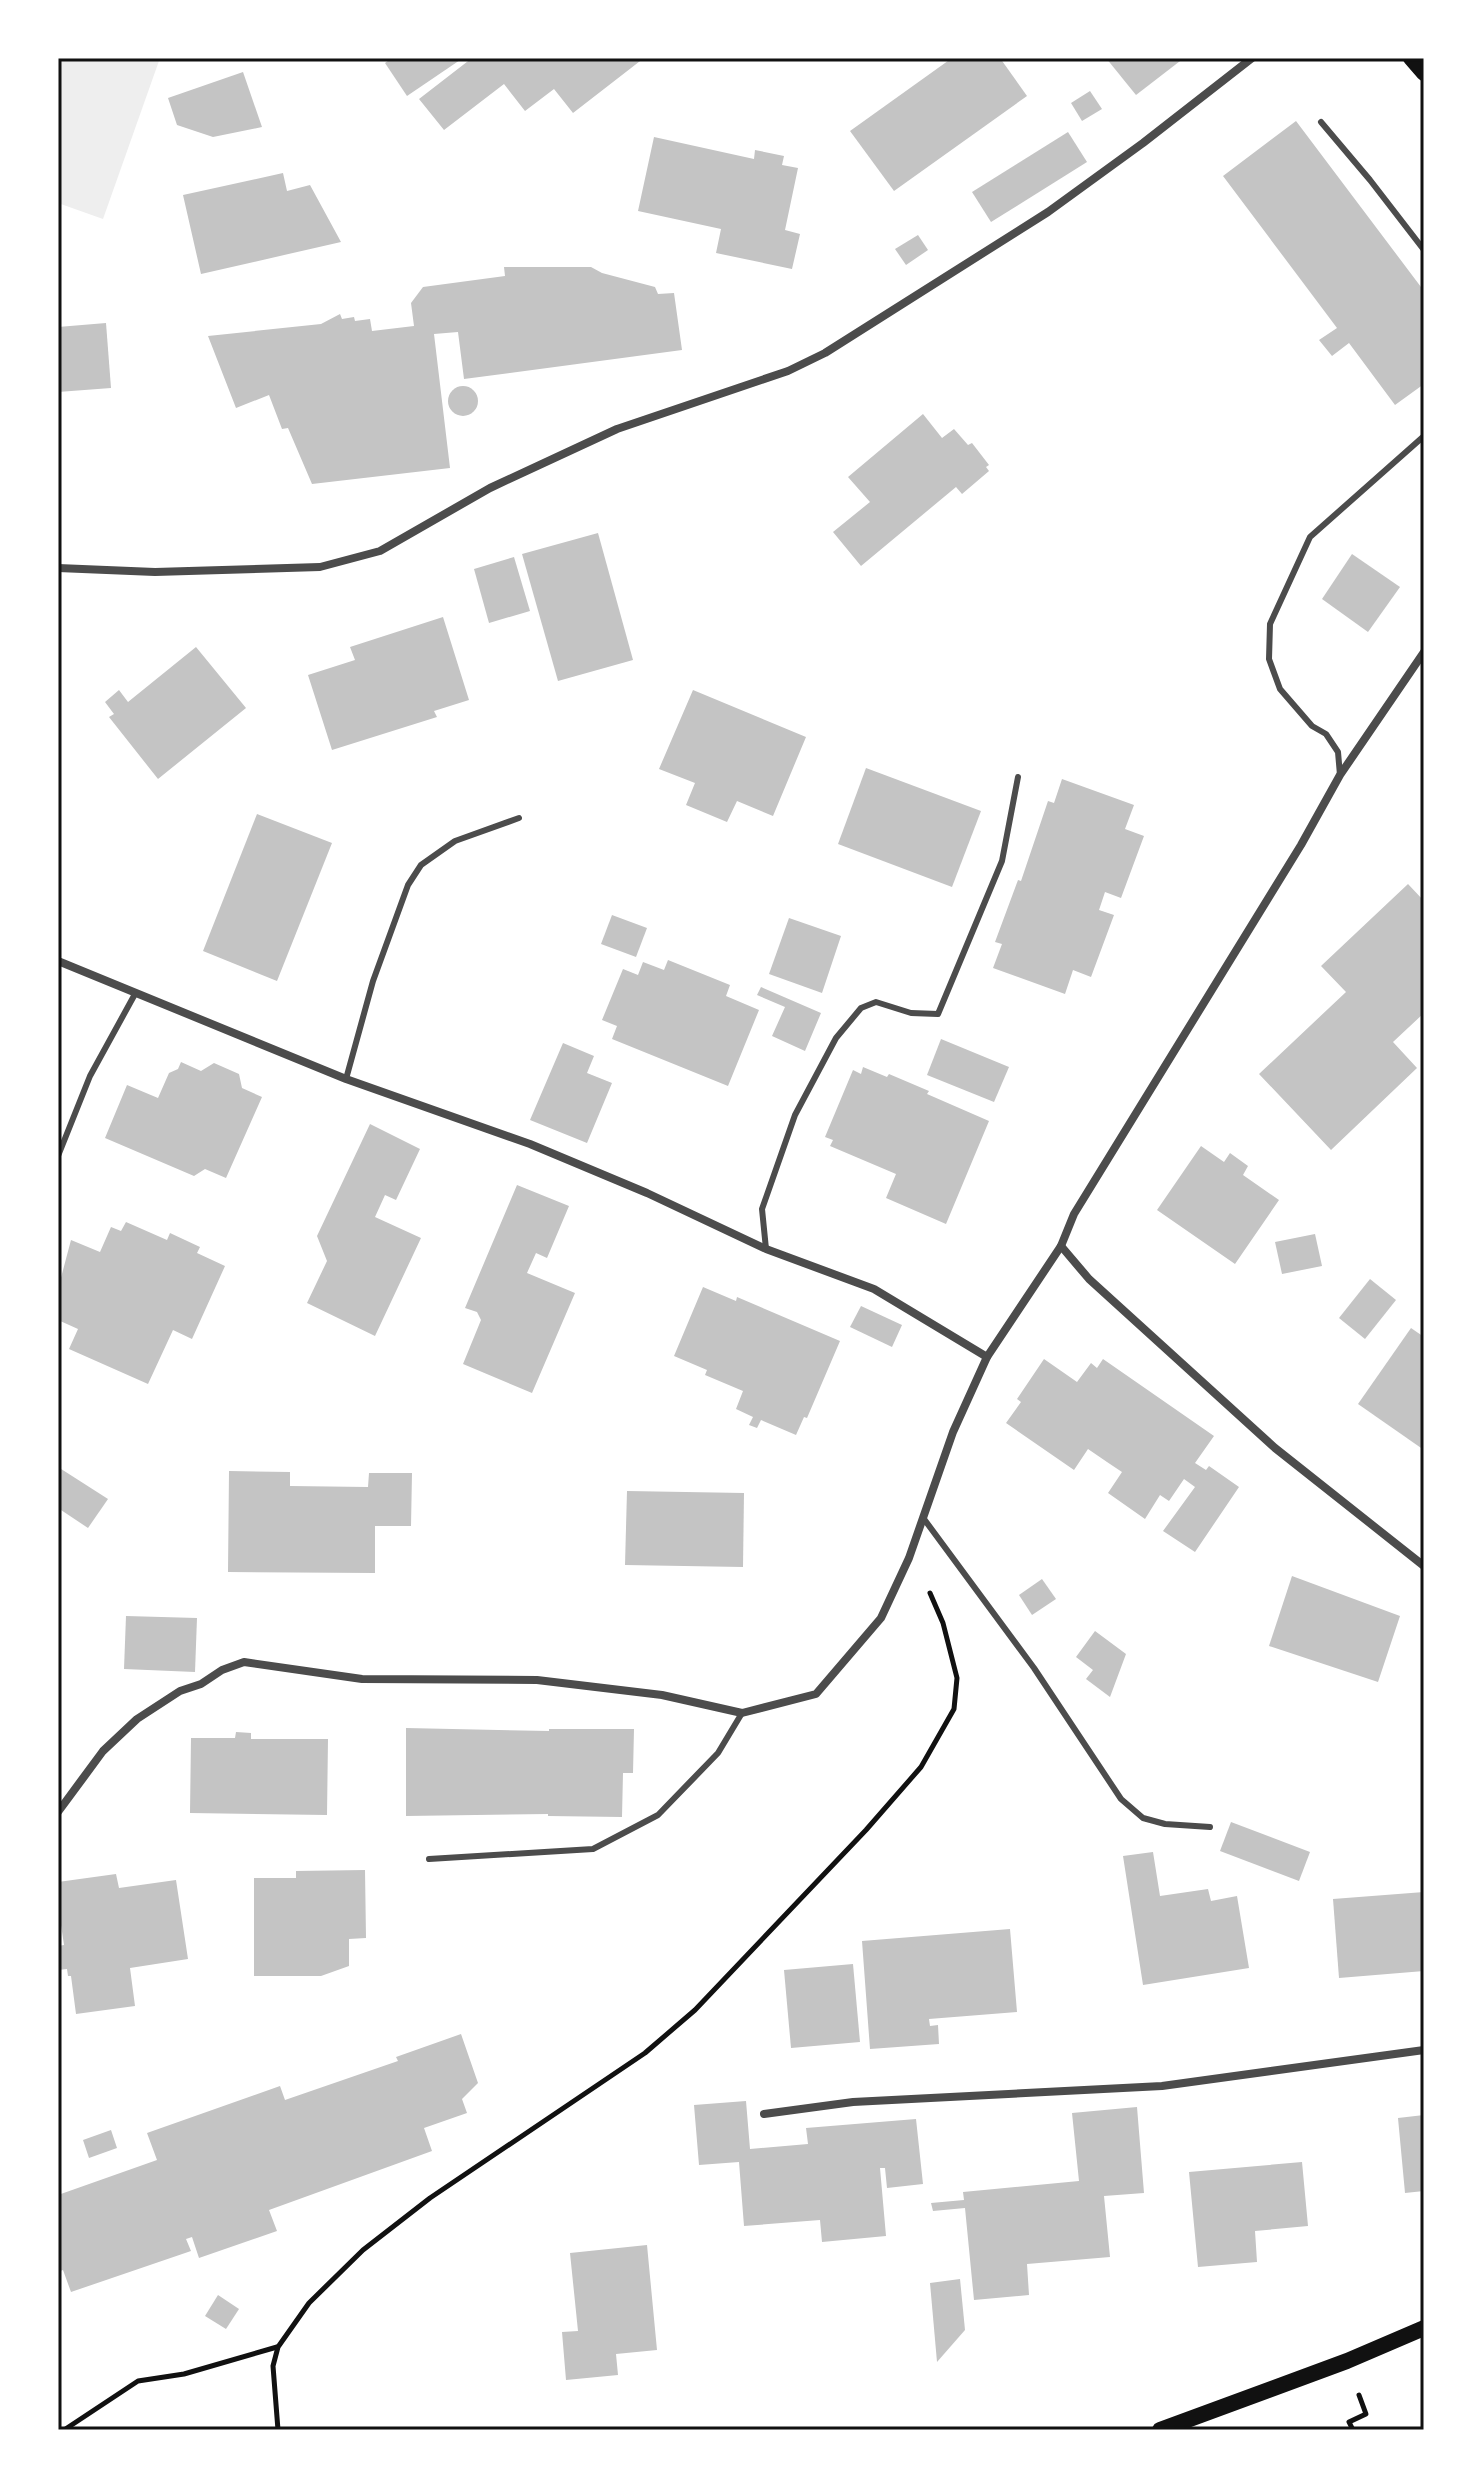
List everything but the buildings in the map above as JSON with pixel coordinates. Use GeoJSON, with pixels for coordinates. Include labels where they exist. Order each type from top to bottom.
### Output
{"type":"FeatureCollection","features":[{"type":"Feature","properties":{"kind":"main road"},"geometry":{"type":"LineString","coordinates":[[1411,58],[1424,73]]}},
{"type":"Feature","properties":{"kind":"main road"},"geometry":{"type":"LineString","coordinates":[[1160,2430],[1347,2361],[1424,2328]]}},
{"type":"Feature","properties":{"kind":"street"},"geometry":{"type":"LineString","coordinates":[[58,568],[155,572],[320,567],[380,551],[490,488],[617,429],[788,371],[825,353],[1048,212],[1252,58]]}},
{"type":"Feature","properties":{"kind":"street"},"geometry":{"type":"LineString","coordinates":[[58,1812],[103,1751],[137,1719],[180,1691],[244,1662],[362,1679],[537,1680],[662,1695],[742,1713],[816,1694],[881,1618],[909,1558],[953,1432],[987,1357],[1061,1246],[1074,1214],[1301,845],[1340,775],[1424,652]]}},
{"type":"Feature","properties":{"kind":"street"},"geometry":{"type":"LineString","coordinates":[[58,961],[346,1079],[530,1144],[647,1193],[766,1249],[874,1289],[987,1357]]}},
{"type":"Feature","properties":{"kind":"street"},"geometry":{"type":"LineString","coordinates":[[1061,1246],[1089,1279],[1275,1448],[1424,1566]]}},
{"type":"Feature","properties":{"kind":"street"},"geometry":{"type":"LineString","coordinates":[[764,2114],[853,2102],[1162,2086],[1424,2050]]}},
{"type":"Feature","properties":{"kind":"lane"},"geometry":{"type":"LineString","coordinates":[[1321,122],[1424,250]]}},
{"type":"Feature","properties":{"kind":"lane"},"geometry":{"type":"LineString","coordinates":[[1340,775],[1338,752],[1326,734],[1312,726],[1280,689],[1269,659],[1270,624],[1310,537],[1424,436]]}},
{"type":"Feature","properties":{"kind":"lane"},"geometry":{"type":"LineString","coordinates":[[766,1249],[762,1209],[795,1115],[836,1038],[861,1008],[876,1002],[911,1013],[938,1014],[1002,861],[1018,777]]}},
{"type":"Feature","properties":{"kind":"lane"},"geometry":{"type":"LineString","coordinates":[[346,1079],[373,981],[408,885],[421,865],[455,841],[519,818]]}},
{"type":"Feature","properties":{"kind":"lane"},"geometry":{"type":"LineString","coordinates":[[58,1156],[90,1076],[135,994]]}},
{"type":"Feature","properties":{"kind":"lane"},"geometry":{"type":"LineString","coordinates":[[924,1519],[1034,1668],[1121,1799],[1143,1818],[1165,1824],[1210,1827]]}},
{"type":"Feature","properties":{"kind":"lane"},"geometry":{"type":"LineString","coordinates":[[429,1859],[593,1849],[658,1815],[718,1753],[742,1713]]}},
{"type":"Feature","properties":{"kind":"path"},"geometry":{"type":"LineString","coordinates":[[278,2430],[273,2366],[278,2347],[309,2303],[363,2250],[430,2198],[645,2053],[695,2010],[866,1830],[921,1767],[954,1709],[957,1678],[943,1623],[929,1590],[909,1558]]}},
{"type":"Feature","properties":{"kind":"path"},"geometry":{"type":"LineString","coordinates":[[64,2430],[138,2381],[184,2374],[278,2347]]}},
{"type":"Feature","properties":{"kind":"path"},"geometry":{"type":"LineString","coordinates":[[1353,2430],[1349,2422],[1366,2414]]}},
{"type":"Feature","properties":{"kind":"shaded area"},"geometry":{"type":"Polygon","coordinates":[[[58,58],[160,58],[103,219],[58,203],[58,58]]]}}]}
